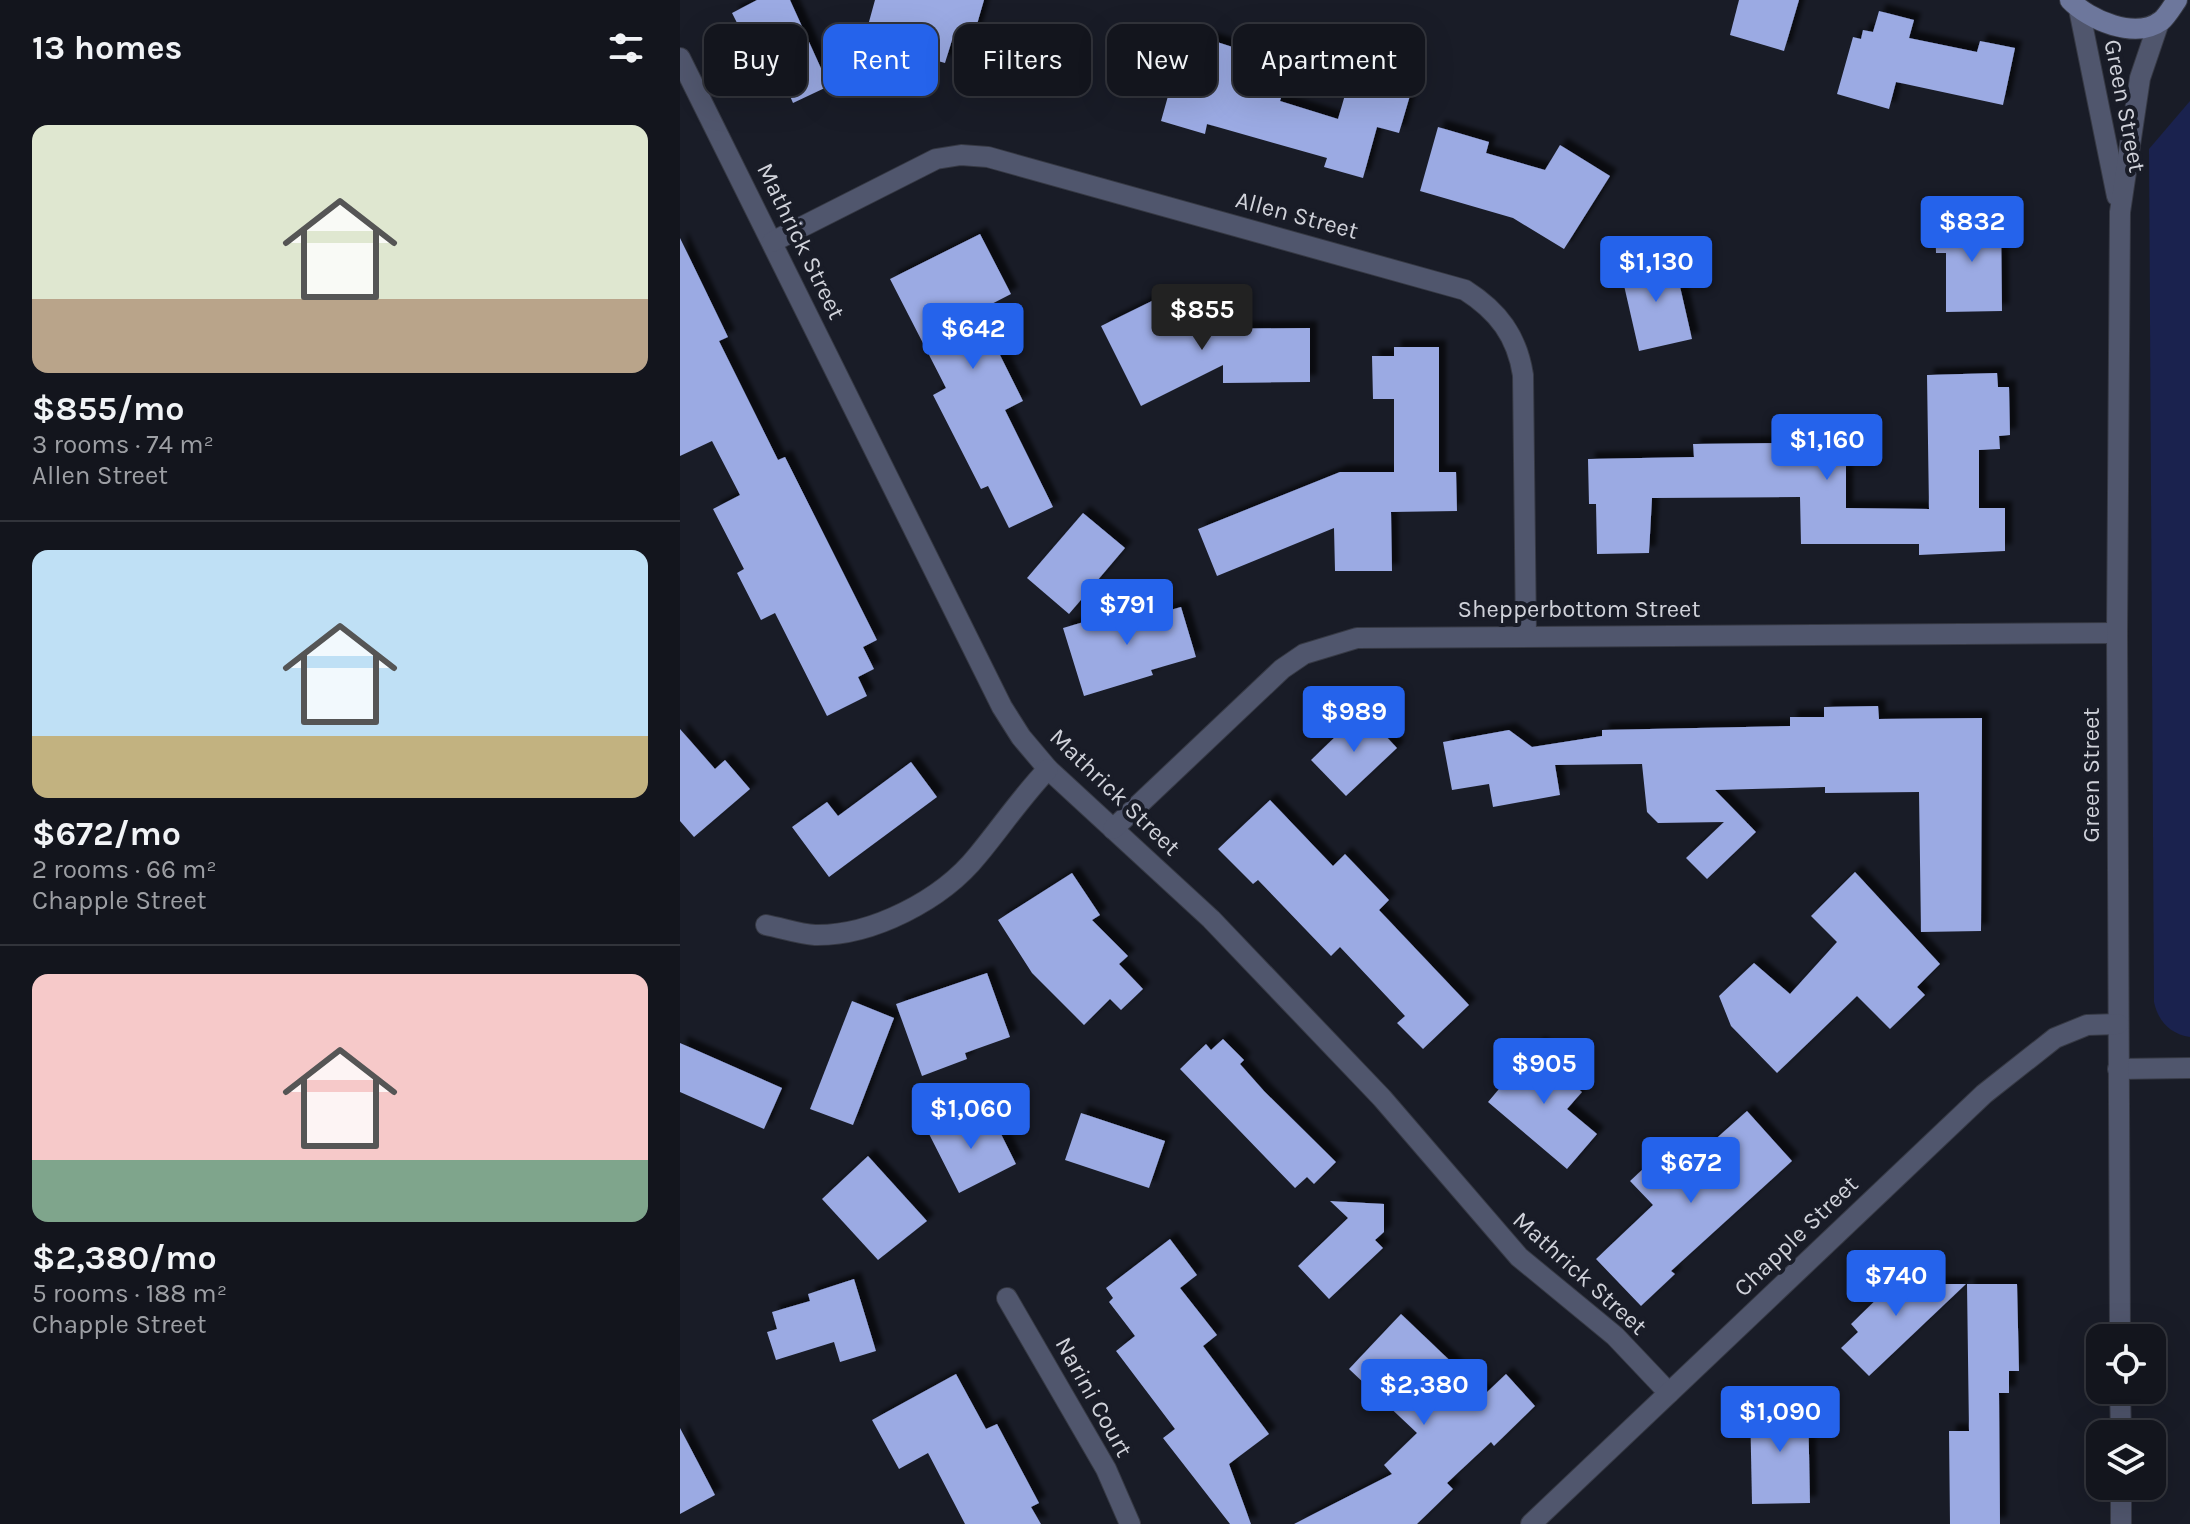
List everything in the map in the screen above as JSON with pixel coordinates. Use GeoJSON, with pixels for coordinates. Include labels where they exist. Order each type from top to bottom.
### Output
{"type":"FeatureCollection","features":[{"type":"Feature","properties":{"kind":"street"},"geometry":{"type":"LineString","coordinates":[[2074,5],[2120,26],[2140,27],[2159,22],[2177,0]]}},
{"type":"Feature","properties":{"kind":"street","name":"Green Street"},"geometry":{"type":"LineString","coordinates":[[2074,5],[2120,212]]}},
{"type":"Feature","properties":{"kind":"street","name":"Green Street"},"geometry":{"type":"LineString","coordinates":[[2120,1324],[2117,633],[2120,212],[2140,78],[2159,22]]}},
{"type":"Feature","properties":{"kind":"street","name":"Mathrick Street"},"geometry":{"type":"LineString","coordinates":[[680,58],[1002,707],[1021,737],[1048,769],[1211,919],[1382,1098],[1519,1257],[1615,1336],[1669,1393]]}},
{"type":"Feature","properties":{"kind":"street","name":"Allen Street"},"geometry":{"type":"LineString","coordinates":[[772,242],[936,159],[961,155],[1003,161],[1465,290],[1489,305],[1519,350],[1523,375],[1526,634]]}},
{"type":"Feature","properties":{"kind":"street","name":"Shepperbottom Street"},"geometry":{"type":"LineString","coordinates":[[1113,829],[1258,689],[1304,654],[1357,638],[1526,634],[2117,633]]}},
{"type":"Feature","properties":{"kind":"street"},"geometry":{"type":"LineString","coordinates":[[766,925],[812,935],[838,934],[896,916],[924,900],[976,857],[1005,817],[1048,769]]}},
{"type":"Feature","properties":{"kind":"street","name":"Chapple Street"},"geometry":{"type":"LineString","coordinates":[[1531,1524],[1984,1094],[2055,1038],[2087,1025],[2118,1024]]}},
{"type":"Feature","properties":{"kind":"street"},"geometry":{"type":"LineString","coordinates":[[2118,1069],[2190,1068]]}},
{"type":"Feature","properties":{"kind":"street","name":"Narini Court"},"geometry":{"type":"LineString","coordinates":[[1007,1298],[1106,1469],[1130,1524]]}},
{"type":"Feature","properties":{"kind":"street"},"geometry":{"type":"LineString","coordinates":[[2121,1500],[2121,1524]]}},
{"type":"Feature","properties":{"kind":"shaded area"},"geometry":{"type":"Polygon","coordinates":[[[2190,101],[2190,1037],[2166,1026],[2154,1002],[2149,149],[2190,101]]]}},
{"type":"Feature","properties":{"kind":"building"},"geometry":{"type":"Polygon","coordinates":[[[757,0],[790,0],[801,24],[738,24],[732,13],[757,0]]]}},
{"type":"Feature","properties":{"kind":"building"},"geometry":{"type":"Polygon","coordinates":[[[875,0],[984,0],[977,24],[954,24],[954,41],[945,63],[938,61],[938,24],[868,24],[875,0]]]}},
{"type":"Feature","properties":{"kind":"building"},"geometry":{"type":"Polygon","coordinates":[[[1739,0],[1799,0],[1784,51],[1730,35],[1739,0]]]}},
{"type":"Feature","properties":{"kind":"building"},"geometry":{"type":"Polygon","coordinates":[[[1879,11],[1914,20],[1909,38],[1977,52],[1980,41],[2015,48],[2003,105],[1896,82],[1889,109],[1837,94],[1853,37],[1861,39],[1863,30],[1873,32],[1879,11]]]}},
{"type":"Feature","properties":{"kind":"building"},"geometry":{"type":"Polygon","coordinates":[[[807,37],[823,73],[823,89],[793,103],[790,96],[807,96],[807,37]]]}},
{"type":"Feature","properties":{"kind":"building"},"geometry":{"type":"Polygon","coordinates":[[[1217,42],[1233,47],[1233,96],[1282,96],[1280,101],[1338,119],[1345,96],[1410,96],[1399,133],[1377,127],[1363,178],[1324,167],[1327,158],[1207,124],[1205,134],[1161,121],[1168,96],[1217,96],[1217,42]]]}},
{"type":"Feature","properties":{"kind":"building"},"geometry":{"type":"Polygon","coordinates":[[[1438,127],[1489,142],[1486,153],[1545,170],[1560,145],[1610,176],[1564,249],[1513,218],[1420,191],[1438,127]]]}},
{"type":"Feature","properties":{"kind":"building"},"geometry":{"type":"Polygon","coordinates":[[[2001,219],[2002,311],[1946,312],[1946,253],[1936,253],[1935,220],[2001,219]]]}},
{"type":"Feature","properties":{"kind":"building"},"geometry":{"type":"Polygon","coordinates":[[[980,234],[1011,294],[978,311],[1023,401],[1005,410],[1053,507],[1009,528],[988,486],[981,489],[933,395],[946,388],[890,279],[980,234]]]}},
{"type":"Feature","properties":{"kind":"building"},"geometry":{"type":"Polygon","coordinates":[[[680,238],[728,337],[719,341],[778,460],[785,457],[877,640],[863,647],[874,669],[858,677],[867,696],[827,716],[775,613],[761,620],[737,573],[744,569],[713,509],[740,495],[712,441],[680,456],[680,238]]]}},
{"type":"Feature","properties":{"kind":"building"},"geometry":{"type":"Polygon","coordinates":[[[1673,256],[1692,339],[1639,351],[1620,268],[1673,256]]]}},
{"type":"Feature","properties":{"kind":"building"},"geometry":{"type":"Polygon","coordinates":[[[1162,296],[1178,329],[1310,328],[1310,382],[1223,383],[1223,365],[1141,406],[1101,326],[1162,296]]]}},
{"type":"Feature","properties":{"kind":"building"},"geometry":{"type":"Polygon","coordinates":[[[1394,347],[1439,347],[1439,472],[1456,472],[1457,511],[1391,512],[1392,571],[1335,571],[1334,528],[1217,576],[1198,529],[1340,472],[1394,472],[1394,399],[1373,399],[1372,356],[1394,356],[1394,347]]]}},
{"type":"Feature","properties":{"kind":"building"},"geometry":{"type":"Polygon","coordinates":[[[1997,373],[1998,387],[2009,387],[2010,435],[1999,436],[2000,449],[1979,450],[1979,508],[2005,508],[2005,551],[1919,555],[1919,544],[1801,544],[1800,497],[1652,498],[1649,553],[1597,554],[1596,504],[1589,504],[1588,459],[1694,457],[1693,444],[1778,443],[1778,456],[1846,455],[1846,508],[1929,509],[1927,375],[1997,373]]]}},
{"type":"Feature","properties":{"kind":"building"},"geometry":{"type":"Polygon","coordinates":[[[1083,513],[1125,548],[1069,614],[1027,578],[1083,513]]]}},
{"type":"Feature","properties":{"kind":"building"},"geometry":{"type":"Polygon","coordinates":[[[1139,606],[1142,618],[1181,607],[1196,657],[1151,670],[1153,675],[1084,696],[1063,628],[1139,606]]]}},
{"type":"Feature","properties":{"kind":"building"},"geometry":{"type":"Polygon","coordinates":[[[1878,706],[1879,719],[1982,718],[1981,931],[1921,932],[1919,792],[1825,793],[1825,787],[1715,790],[1756,832],[1707,879],[1686,858],[1724,822],[1658,823],[1647,812],[1642,764],[1555,765],[1560,795],[1493,807],[1489,784],[1452,790],[1443,742],[1509,730],[1532,747],[1602,736],[1602,730],[1790,726],[1790,717],[1824,717],[1824,707],[1878,706]]]}},
{"type":"Feature","properties":{"kind":"building"},"geometry":{"type":"Polygon","coordinates":[[[1362,711],[1397,748],[1346,796],[1311,760],[1362,711]]]}},
{"type":"Feature","properties":{"kind":"building"},"geometry":{"type":"Polygon","coordinates":[[[680,729],[715,769],[725,760],[750,789],[694,837],[680,821],[680,729]]]}},
{"type":"Feature","properties":{"kind":"building"},"geometry":{"type":"Polygon","coordinates":[[[911,762],[937,797],[829,877],[792,827],[827,802],[838,816],[911,762]]]}},
{"type":"Feature","properties":{"kind":"building"},"geometry":{"type":"Polygon","coordinates":[[[1270,800],[1333,866],[1345,854],[1389,900],[1379,910],[1469,1005],[1423,1049],[1397,1023],[1405,1016],[1340,947],[1331,956],[1258,880],[1253,884],[1218,849],[1270,800]]]}},
{"type":"Feature","properties":{"kind":"building"},"geometry":{"type":"Polygon","coordinates":[[[1855,872],[1940,964],[1917,987],[1925,995],[1890,1029],[1857,996],[1777,1073],[1731,1026],[1719,996],[1754,963],[1790,994],[1837,942],[1811,916],[1855,872]]]}},
{"type":"Feature","properties":{"kind":"building"},"geometry":{"type":"Polygon","coordinates":[[[1072,873],[1100,915],[1092,920],[1128,956],[1119,964],[1143,989],[1121,1010],[1110,999],[1084,1025],[1032,973],[998,920],[1072,873]]]}},
{"type":"Feature","properties":{"kind":"building"},"geometry":{"type":"Polygon","coordinates":[[[987,973],[1010,1037],[965,1053],[967,1059],[922,1076],[896,1004],[987,973]]]}},
{"type":"Feature","properties":{"kind":"building"},"geometry":{"type":"Polygon","coordinates":[[[852,1001],[894,1018],[853,1125],[810,1109],[852,1001]]]}},
{"type":"Feature","properties":{"kind":"building"},"geometry":{"type":"Polygon","coordinates":[[[1223,1039],[1244,1060],[1240,1064],[1264,1091],[1336,1162],[1314,1184],[1307,1177],[1295,1188],[1180,1069],[1206,1044],[1211,1050],[1223,1039]]]}},
{"type":"Feature","properties":{"kind":"building"},"geometry":{"type":"Polygon","coordinates":[[[680,1043],[782,1088],[764,1129],[680,1092],[680,1043]]]}},
{"type":"Feature","properties":{"kind":"building"},"geometry":{"type":"Polygon","coordinates":[[[1538,1043],[1564,1062],[1557,1071],[1582,1092],[1567,1109],[1597,1134],[1567,1169],[1488,1102],[1538,1043]]]}},
{"type":"Feature","properties":{"kind":"building"},"geometry":{"type":"Polygon","coordinates":[[[1747,1111],[1792,1161],[1671,1271],[1675,1274],[1641,1306],[1596,1259],[1653,1205],[1630,1181],[1656,1157],[1674,1176],[1747,1111]]]}},
{"type":"Feature","properties":{"kind":"building"},"geometry":{"type":"Polygon","coordinates":[[[968,1112],[977,1131],[995,1122],[1016,1164],[959,1193],[928,1132],[968,1112]]]}},
{"type":"Feature","properties":{"kind":"building"},"geometry":{"type":"Polygon","coordinates":[[[1081,1113],[1165,1141],[1149,1188],[1065,1160],[1081,1113]]]}},
{"type":"Feature","properties":{"kind":"building"},"geometry":{"type":"Polygon","coordinates":[[[868,1156],[927,1221],[878,1260],[822,1199],[868,1156]]]}},
{"type":"Feature","properties":{"kind":"building"},"geometry":{"type":"Polygon","coordinates":[[[1330,1201],[1384,1204],[1384,1232],[1375,1240],[1383,1248],[1329,1299],[1298,1266],[1348,1218],[1330,1201]]]}},
{"type":"Feature","properties":{"kind":"building"},"geometry":{"type":"Polygon","coordinates":[[[1170,1239],[1197,1275],[1180,1288],[1217,1335],[1203,1346],[1269,1434],[1229,1464],[1251,1524],[1230,1524],[1163,1438],[1175,1429],[1116,1351],[1135,1336],[1109,1302],[1113,1298],[1106,1288],[1170,1239]]]}},
{"type":"Feature","properties":{"kind":"building"},"geometry":{"type":"Polygon","coordinates":[[[1913,1264],[1932,1284],[1966,1284],[1869,1376],[1841,1348],[1858,1332],[1851,1324],[1913,1264]]]}},
{"type":"Feature","properties":{"kind":"building"},"geometry":{"type":"Polygon","coordinates":[[[854,1279],[876,1351],[840,1362],[834,1342],[776,1360],[767,1332],[777,1329],[772,1312],[810,1301],[808,1294],[854,1279]]]}},
{"type":"Feature","properties":{"kind":"building"},"geometry":{"type":"Polygon","coordinates":[[[1967,1284],[2017,1284],[2019,1371],[2009,1371],[2009,1393],[1999,1393],[2000,1524],[1950,1524],[1949,1431],[1969,1431],[1967,1284]]]}},
{"type":"Feature","properties":{"kind":"building"},"geometry":{"type":"Polygon","coordinates":[[[1401,1314],[1485,1394],[1506,1374],[1535,1406],[1494,1446],[1491,1442],[1447,1483],[1453,1489],[1417,1524],[1294,1524],[1392,1474],[1384,1465],[1417,1433],[1349,1369],[1401,1314]]]}},
{"type":"Feature","properties":{"kind":"building"},"geometry":{"type":"Polygon","coordinates":[[[956,1374],[986,1429],[997,1424],[1039,1503],[1031,1507],[1041,1524],[965,1524],[928,1453],[899,1469],[872,1420],[956,1374]]]}},
{"type":"Feature","properties":{"kind":"building"},"geometry":{"type":"Polygon","coordinates":[[[1808,1403],[1810,1503],[1752,1504],[1750,1404],[1808,1403]]]}},
{"type":"Feature","properties":{"kind":"building"},"geometry":{"type":"Polygon","coordinates":[[[680,1428],[715,1495],[680,1514],[680,1428]]]}}]}
